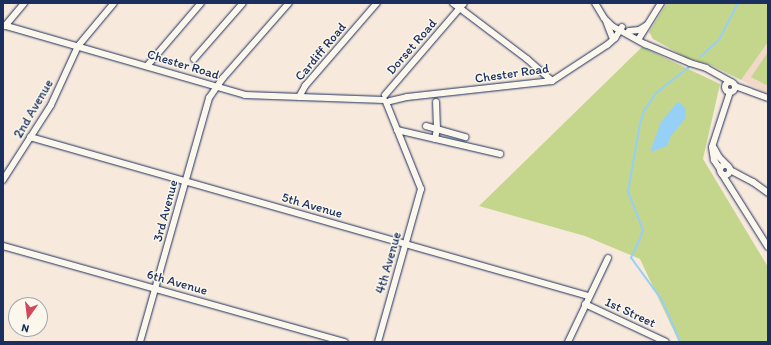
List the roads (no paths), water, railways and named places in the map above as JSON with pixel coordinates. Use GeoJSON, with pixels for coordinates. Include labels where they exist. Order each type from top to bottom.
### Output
{"type":"FeatureCollection","features":[{"type":"Feature","properties":{"kind":"street"},"geometry":{"type":"LineString","coordinates":[[4,26],[24,3]]}},
{"type":"Feature","properties":{"kind":"street","name":"2nd Avenue"},"geometry":{"type":"LineString","coordinates":[[3,180],[50,105],[78,46],[114,3]]}},
{"type":"Feature","properties":{"kind":"street"},"geometry":{"type":"LineString","coordinates":[[147,66],[201,3]]}},
{"type":"Feature","properties":{"kind":"street"},"geometry":{"type":"LineString","coordinates":[[194,59],[243,3]]}},
{"type":"Feature","properties":{"kind":"street","name":"3rd Avenue"},"geometry":{"type":"LineString","coordinates":[[140,342],[209,98],[215,87],[289,3]]}},
{"type":"Feature","properties":{"kind":"street","name":"Cardiff Road"},"geometry":{"type":"LineString","coordinates":[[299,97],[305,86],[377,3]]}},
{"type":"Feature","properties":{"kind":"street"},"geometry":{"type":"LineString","coordinates":[[454,3],[463,5],[552,81]]}},
{"type":"Feature","properties":{"kind":"street"},"geometry":{"type":"LineString","coordinates":[[594,3],[604,19],[612,39],[635,36],[648,24],[661,3]]}},
{"type":"Feature","properties":{"kind":"street","name":"Dorset Road"},"geometry":{"type":"LineString","coordinates":[[421,189],[397,130],[387,98],[392,87],[463,5]]}},
{"type":"Feature","properties":{"kind":"street"},"geometry":{"type":"LineString","coordinates":[[604,19],[664,52],[706,68],[733,84],[768,98]]}},
{"type":"Feature","properties":{"kind":"street"},"geometry":{"type":"LineString","coordinates":[[635,36],[639,30],[648,24]]}},
{"type":"Feature","properties":{"kind":"street","name":"Chester Road"},"geometry":{"type":"LineString","coordinates":[[4,26],[78,46],[215,87],[254,96],[360,98],[407,97],[552,81],[575,67],[612,39],[619,28]]}},
{"type":"Feature","properties":{"kind":"street"},"geometry":{"type":"LineString","coordinates":[[721,77],[727,91],[730,92]]}},
{"type":"Feature","properties":{"kind":"street"},"geometry":{"type":"LineString","coordinates":[[725,87],[728,83],[733,84]]}},
{"type":"Feature","properties":{"kind":"street"},"geometry":{"type":"LineString","coordinates":[[733,84],[735,90],[730,92],[713,144],[713,154],[725,170],[728,183],[768,247]]}},
{"type":"Feature","properties":{"kind":"street"},"geometry":{"type":"LineString","coordinates":[[435,138],[437,129],[436,102]]}},
{"type":"Feature","properties":{"kind":"street"},"geometry":{"type":"LineString","coordinates":[[426,126],[465,137]]}},
{"type":"Feature","properties":{"kind":"street"},"geometry":{"type":"LineString","coordinates":[[397,130],[500,154]]}},
{"type":"Feature","properties":{"kind":"street","name":"5th Avenue"},"geometry":{"type":"LineString","coordinates":[[30,137],[588,296]]}},
{"type":"Feature","properties":{"kind":"street"},"geometry":{"type":"LineString","coordinates":[[725,170],[753,182],[768,193]]}},
{"type":"Feature","properties":{"kind":"street","name":"4th Avenue"},"geometry":{"type":"LineString","coordinates":[[378,342],[421,189]]}},
{"type":"Feature","properties":{"kind":"street","name":"6th Avenue"},"geometry":{"type":"LineString","coordinates":[[3,246],[345,342]]}},
{"type":"Feature","properties":{"kind":"street"},"geometry":{"type":"LineString","coordinates":[[568,342],[588,296],[608,258]]}},
{"type":"Feature","properties":{"kind":"street","name":"1st Street"},"geometry":{"type":"LineString","coordinates":[[585,304],[666,342]]}},
{"type":"Feature","properties":{"kind":"water"},"geometry":{"type":"Polygon","coordinates":[[[679,102],[686,109],[685,119],[671,136],[667,146],[650,152],[661,122],[679,102]]]}},
{"type":"Feature","properties":{"kind":"waterway"},"geometry":{"type":"LineString","coordinates":[[700,57],[719,40],[738,3]]}},
{"type":"Feature","properties":{"kind":"waterway"},"geometry":{"type":"LineString","coordinates":[[680,342],[663,302],[631,258],[643,230],[628,192],[640,124],[644,111],[656,93],[689,67]]}}]}
